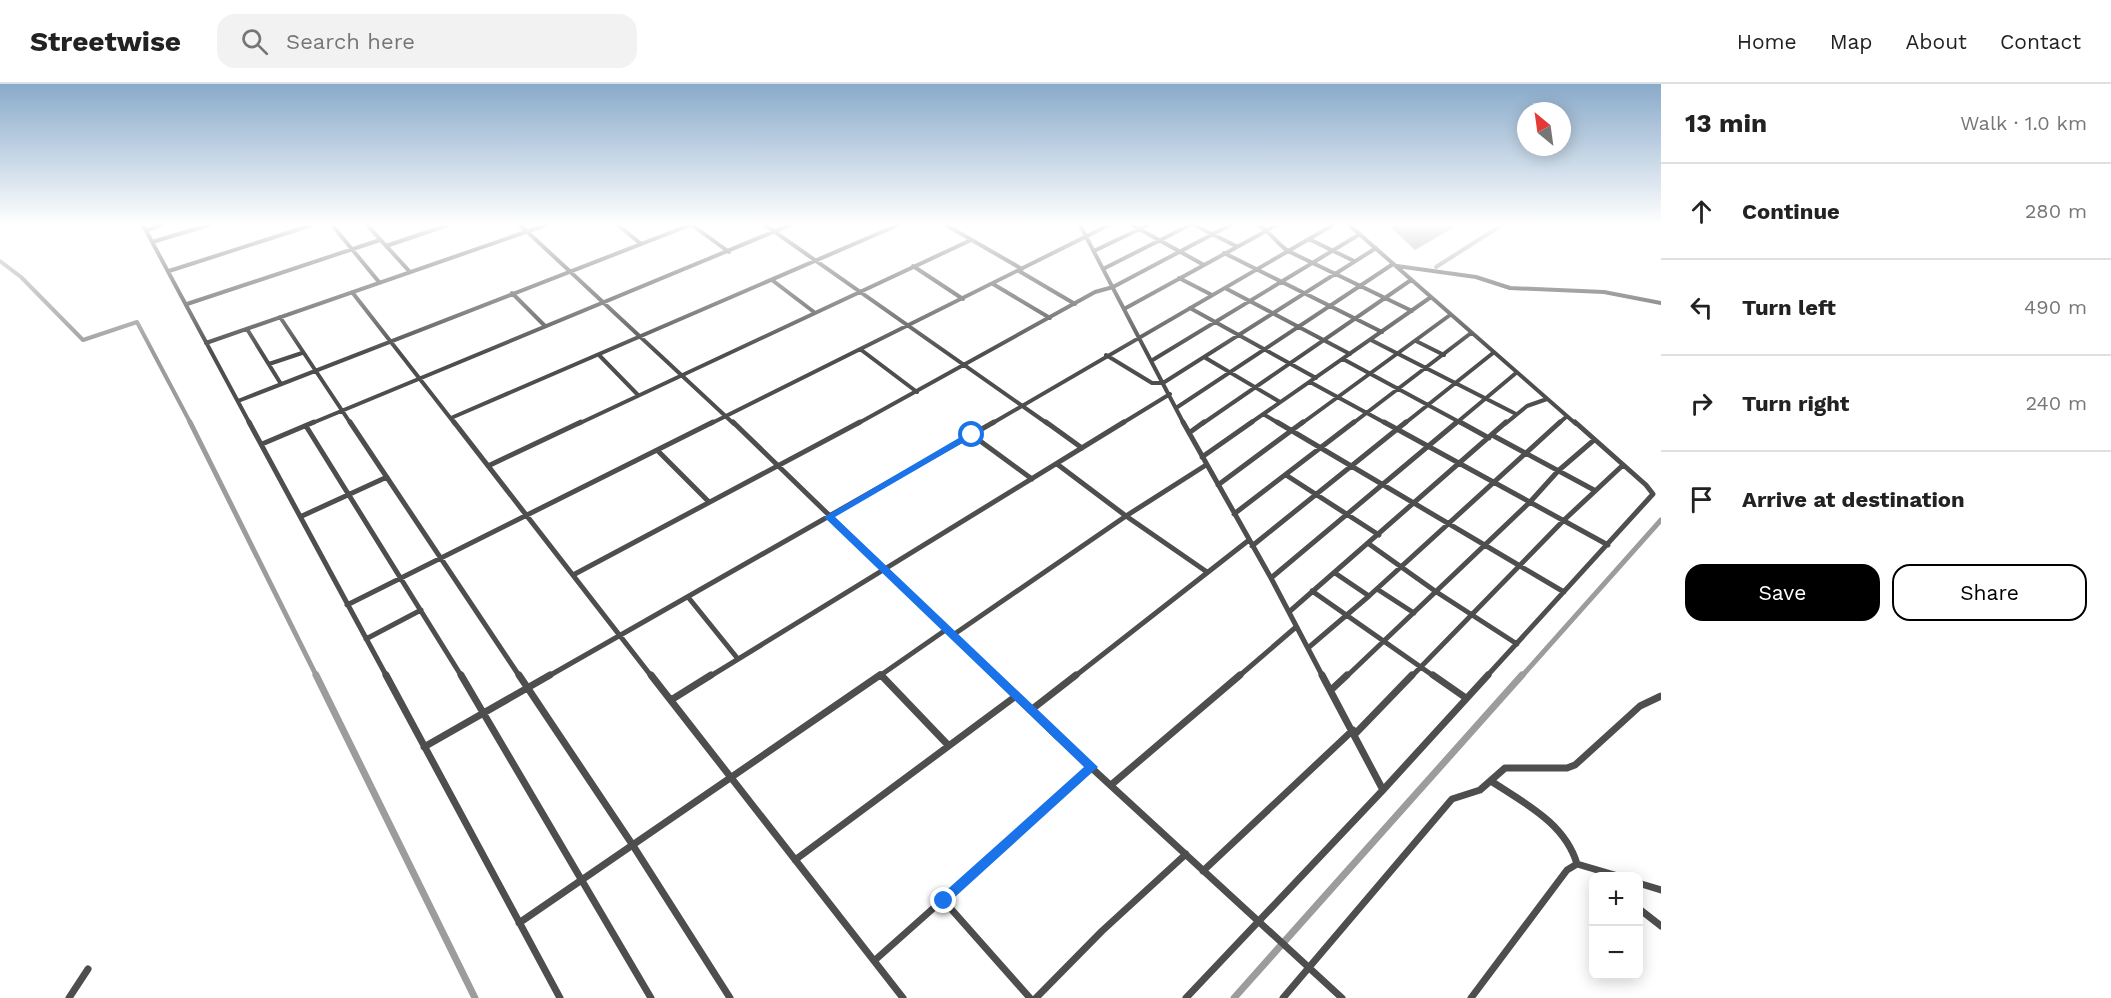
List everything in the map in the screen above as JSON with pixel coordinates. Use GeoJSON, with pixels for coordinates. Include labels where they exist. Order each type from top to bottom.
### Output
{"type":"FeatureCollection","features":[{"type":"Feature","properties":{"kind":"street"},"geometry":{"type":"LineString","coordinates":[[167,268],[302,516],[346,605],[560,998]]}},
{"type":"Feature","properties":{"kind":"street"},"geometry":{"type":"LineString","coordinates":[[169,272],[182,268]]}},
{"type":"Feature","properties":{"kind":"street"},"geometry":{"type":"LineString","coordinates":[[187,304],[296,268]]}},
{"type":"Feature","properties":{"kind":"street"},"geometry":{"type":"LineString","coordinates":[[367,268],[379,282]]}},
{"type":"Feature","properties":{"kind":"street"},"geometry":{"type":"LineString","coordinates":[[406,268],[410,272]]}},
{"type":"Feature","properties":{"kind":"street"},"geometry":{"type":"LineString","coordinates":[[206,343],[422,268]]}},
{"type":"Feature","properties":{"kind":"street"},"geometry":{"type":"LineString","coordinates":[[565,268],[727,417],[776,467],[1016,696],[1342,998]]}},
{"type":"Feature","properties":{"kind":"street"},"geometry":{"type":"LineString","coordinates":[[238,400],[581,268]]}},
{"type":"Feature","properties":{"kind":"street"},"geometry":{"type":"LineString","coordinates":[[262,444],[690,268]]}},
{"type":"Feature","properties":{"kind":"street"},"geometry":{"type":"LineString","coordinates":[[451,418],[799,268]]}},
{"type":"Feature","properties":{"kind":"street"},"geometry":{"type":"LineString","coordinates":[[826,268],[1082,448]]}},
{"type":"Feature","properties":{"kind":"street"},"geometry":{"type":"LineString","coordinates":[[488,466],[910,268]]}},
{"type":"Feature","properties":{"kind":"street"},"geometry":{"type":"LineString","coordinates":[[916,268],[963,299]]}},
{"type":"Feature","properties":{"kind":"street"},"geometry":{"type":"LineString","coordinates":[[1016,268],[1075,304]]}},
{"type":"Feature","properties":{"kind":"street"},"geometry":{"type":"LineString","coordinates":[[346,605],[1025,268]]}},
{"type":"Feature","properties":{"kind":"street"},"geometry":{"type":"LineString","coordinates":[[573,575],[917,392],[1095,292],[1113,287],[1149,268]]}},
{"type":"Feature","properties":{"kind":"street"},"geometry":{"type":"LineString","coordinates":[[1124,309],[1199,268]]}},
{"type":"Feature","properties":{"kind":"street"},"geometry":{"type":"LineString","coordinates":[[1253,268],[1382,332]]}},
{"type":"Feature","properties":{"kind":"street"},"geometry":{"type":"LineString","coordinates":[[424,747],[972,435],[1138,336],[1262,268]]}},
{"type":"Feature","properties":{"kind":"street"},"geometry":{"type":"LineString","coordinates":[[1151,361],[1302,268]]}},
{"type":"Feature","properties":{"kind":"street"},"geometry":{"type":"LineString","coordinates":[[1322,268],[1412,310]]}},
{"type":"Feature","properties":{"kind":"street"},"geometry":{"type":"LineString","coordinates":[[1106,355],[1152,383],[1163,383],[1344,268]]}},
{"type":"Feature","properties":{"kind":"street"},"geometry":{"type":"LineString","coordinates":[[1176,408],[1263,348],[1390,268]]}},
{"type":"Feature","properties":{"kind":"street"},"geometry":{"type":"LineString","coordinates":[[1186,998],[1383,790],[1653,494],[1623,465],[1397,268]]}},
{"type":"Feature","properties":{"kind":"street"},"geometry":{"type":"LineString","coordinates":[[1412,268],[1476,277],[1510,288],[1604,292],[1661,303]]}},
{"type":"Feature","properties":{"kind":"street"},"geometry":{"type":"LineString","coordinates":[[1103,269],[1206,465],[1289,612],[1383,790]]}},
{"type":"Feature","properties":{"kind":"street"},"geometry":{"type":"LineString","coordinates":[[1179,278],[1212,296]]}},
{"type":"Feature","properties":{"kind":"street"},"geometry":{"type":"LineString","coordinates":[[772,280],[814,312]]}},
{"type":"Feature","properties":{"kind":"street"},"geometry":{"type":"LineString","coordinates":[[1189,433],[1411,280]]}},
{"type":"Feature","properties":{"kind":"street"},"geometry":{"type":"LineString","coordinates":[[993,284],[1050,318]]}},
{"type":"Feature","properties":{"kind":"street"},"geometry":{"type":"LineString","coordinates":[[1225,288],[1350,354]]}},
{"type":"Feature","properties":{"kind":"street"},"geometry":{"type":"LineString","coordinates":[[352,292],[903,998]]}},
{"type":"Feature","properties":{"kind":"street"},"geometry":{"type":"LineString","coordinates":[[512,293],[545,326]]}},
{"type":"Feature","properties":{"kind":"street"},"geometry":{"type":"LineString","coordinates":[[1202,457],[1431,297]]}},
{"type":"Feature","properties":{"kind":"street"},"geometry":{"type":"LineString","coordinates":[[1191,308],[1316,378]]}},
{"type":"Feature","properties":{"kind":"street"},"geometry":{"type":"LineString","coordinates":[[1218,485],[1450,315]]}},
{"type":"Feature","properties":{"kind":"street"},"geometry":{"type":"LineString","coordinates":[[280,317],[340,411],[387,477],[632,844],[728,997]]}},
{"type":"Feature","properties":{"kind":"street"},"geometry":{"type":"LineString","coordinates":[[247,329],[281,384]]}},
{"type":"Feature","properties":{"kind":"street"},"geometry":{"type":"LineString","coordinates":[[1234,514],[1471,333]]}},
{"type":"Feature","properties":{"kind":"street"},"geometry":{"type":"LineString","coordinates":[[1371,340],[1515,414]]}},
{"type":"Feature","properties":{"kind":"street"},"geometry":{"type":"LineString","coordinates":[[1416,341],[1444,355]]}},
{"type":"Feature","properties":{"kind":"street"},"geometry":{"type":"LineString","coordinates":[[860,349],[917,392]]}},
{"type":"Feature","properties":{"kind":"street"},"geometry":{"type":"LineString","coordinates":[[269,364],[302,353]]}},
{"type":"Feature","properties":{"kind":"street"},"geometry":{"type":"LineString","coordinates":[[1031,710],[1207,572],[1316,495],[1350,465],[1493,353]]}},
{"type":"Feature","properties":{"kind":"street"},"geometry":{"type":"LineString","coordinates":[[599,355],[638,395]]}},
{"type":"Feature","properties":{"kind":"street"},"geometry":{"type":"LineString","coordinates":[[1204,357],[1280,402]]}},
{"type":"Feature","properties":{"kind":"street"},"geometry":{"type":"LineString","coordinates":[[1343,359],[1594,490]]}},
{"type":"Feature","properties":{"kind":"street"},"geometry":{"type":"LineString","coordinates":[[1270,578],[1516,373]]}},
{"type":"Feature","properties":{"kind":"street"},"geometry":{"type":"LineString","coordinates":[[1310,382],[1608,545]]}},
{"type":"Feature","properties":{"kind":"street"},"geometry":{"type":"LineString","coordinates":[[671,700],[1170,394]]}},
{"type":"Feature","properties":{"kind":"street"},"geometry":{"type":"LineString","coordinates":[[1289,612],[1515,414],[1527,406],[1547,399]]}},
{"type":"Feature","properties":{"kind":"street"},"geometry":{"type":"LineString","coordinates":[[1263,414],[1564,592]]}},
{"type":"Feature","properties":{"kind":"street"},"geometry":{"type":"LineString","coordinates":[[1308,648],[1347,616],[1566,417]]}},
{"type":"Feature","properties":{"kind":"street"},"geometry":{"type":"LineString","coordinates":[[306,426],[484,712],[651,998]]}},
{"type":"Feature","properties":{"kind":"street"},"geometry":{"type":"LineString","coordinates":[[972,435],[1032,479]]}},
{"type":"Feature","properties":{"kind":"street"},"geometry":{"type":"LineString","coordinates":[[1331,690],[1530,502],[1558,471],[1594,440]]}},
{"type":"Feature","properties":{"kind":"street"},"geometry":{"type":"LineString","coordinates":[[658,451],[709,502]]}},
{"type":"Feature","properties":{"kind":"street"},"geometry":{"type":"LineString","coordinates":[[1057,464],[1126,516],[1207,572]]}},
{"type":"Feature","properties":{"kind":"street"},"geometry":{"type":"LineString","coordinates":[[953,635],[1126,516],[1206,465]]}},
{"type":"Feature","properties":{"kind":"street"},"geometry":{"type":"LineString","coordinates":[[1203,871],[1354,732],[1473,615],[1594,490],[1623,465]]}},
{"type":"Feature","properties":{"kind":"street"},"geometry":{"type":"LineString","coordinates":[[1286,476],[1379,535]]}},
{"type":"Feature","properties":{"kind":"street"},"geometry":{"type":"LineString","coordinates":[[302,516],[387,477]]}},
{"type":"Feature","properties":{"kind":"street"},"geometry":{"type":"LineString","coordinates":[[1369,544],[1435,591],[1517,644]]}},
{"type":"Feature","properties":{"kind":"street"},"geometry":{"type":"LineString","coordinates":[[1335,573],[1369,596]]}},
{"type":"Feature","properties":{"kind":"street"},"geometry":{"type":"LineString","coordinates":[[1377,589],[1414,613]]}},
{"type":"Feature","properties":{"kind":"street"},"geometry":{"type":"LineString","coordinates":[[1312,591],[1466,698]]}},
{"type":"Feature","properties":{"kind":"street"},"geometry":{"type":"LineString","coordinates":[[688,597],[738,659]]}},
{"type":"Feature","properties":{"kind":"street"},"geometry":{"type":"LineString","coordinates":[[366,639],[421,610]]}},
{"type":"Feature","properties":{"kind":"street"},"geometry":{"type":"LineString","coordinates":[[1111,785],[1296,627]]}},
{"type":"Feature","properties":{"kind":"street"},"geometry":{"type":"LineString","coordinates":[[519,923],[947,628]]}},
{"type":"Feature","properties":{"kind":"street"},"geometry":{"type":"LineString","coordinates":[[880,674],[948,745]]}},
{"type":"Feature","properties":{"kind":"street"},"geometry":{"type":"LineString","coordinates":[[795,860],[1016,696]]}},
{"type":"Feature","properties":{"kind":"street"},"geometry":{"type":"LineString","coordinates":[[1283,998],[1452,798],[1480,790],[1505,768],[1567,768],[1575,765],[1649,698],[1661,696]]}},
{"type":"Feature","properties":{"kind":"street"},"geometry":{"type":"LineString","coordinates":[[874,961],[1092,767]]}},
{"type":"Feature","properties":{"kind":"street"},"geometry":{"type":"LineString","coordinates":[[1491,781],[1553,825],[1571,845],[1577,864]]}},
{"type":"Feature","properties":{"kind":"street"},"geometry":{"type":"LineString","coordinates":[[1036,998],[1102,931],[1186,854]]}},
{"type":"Feature","properties":{"kind":"street"},"geometry":{"type":"LineString","coordinates":[[1471,998],[1568,870],[1577,864],[1605,872]]}},
{"type":"Feature","properties":{"kind":"street"},"geometry":{"type":"LineString","coordinates":[[1589,867],[1595,872]]}},
{"type":"Feature","properties":{"kind":"street"},"geometry":{"type":"LineString","coordinates":[[1643,885],[1661,890]]}},
{"type":"Feature","properties":{"kind":"street"},"geometry":{"type":"LineString","coordinates":[[944,901],[1030,998]]}},
{"type":"Feature","properties":{"kind":"street"},"geometry":{"type":"LineString","coordinates":[[1643,912],[1661,926]]}},
{"type":"Feature","properties":{"kind":"street"},"geometry":{"type":"LineString","coordinates":[[69,998],[87,969]]}},
{"type":"Feature","properties":{"kind":"waterway"},"geometry":{"type":"LineString","coordinates":[[9,268],[21,277],[83,340],[137,322],[191,424]]}},
{"type":"Feature","properties":{"kind":"waterway"},"geometry":{"type":"LineString","coordinates":[[191,424],[317,677]]}},
{"type":"Feature","properties":{"kind":"waterway"},"geometry":{"type":"LineString","coordinates":[[1521,677],[1661,520]]}},
{"type":"Feature","properties":{"kind":"waterway"},"geometry":{"type":"LineString","coordinates":[[316,675],[475,998]]}},
{"type":"Feature","properties":{"kind":"waterway"},"geometry":{"type":"LineString","coordinates":[[1234,998],[1522,675]]}},
{"type":"Feature","properties":{"kind":"route"},"geometry":{"type":"LineString","coordinates":[[944,901],[1092,767],[829,517],[972,435]]}}]}
